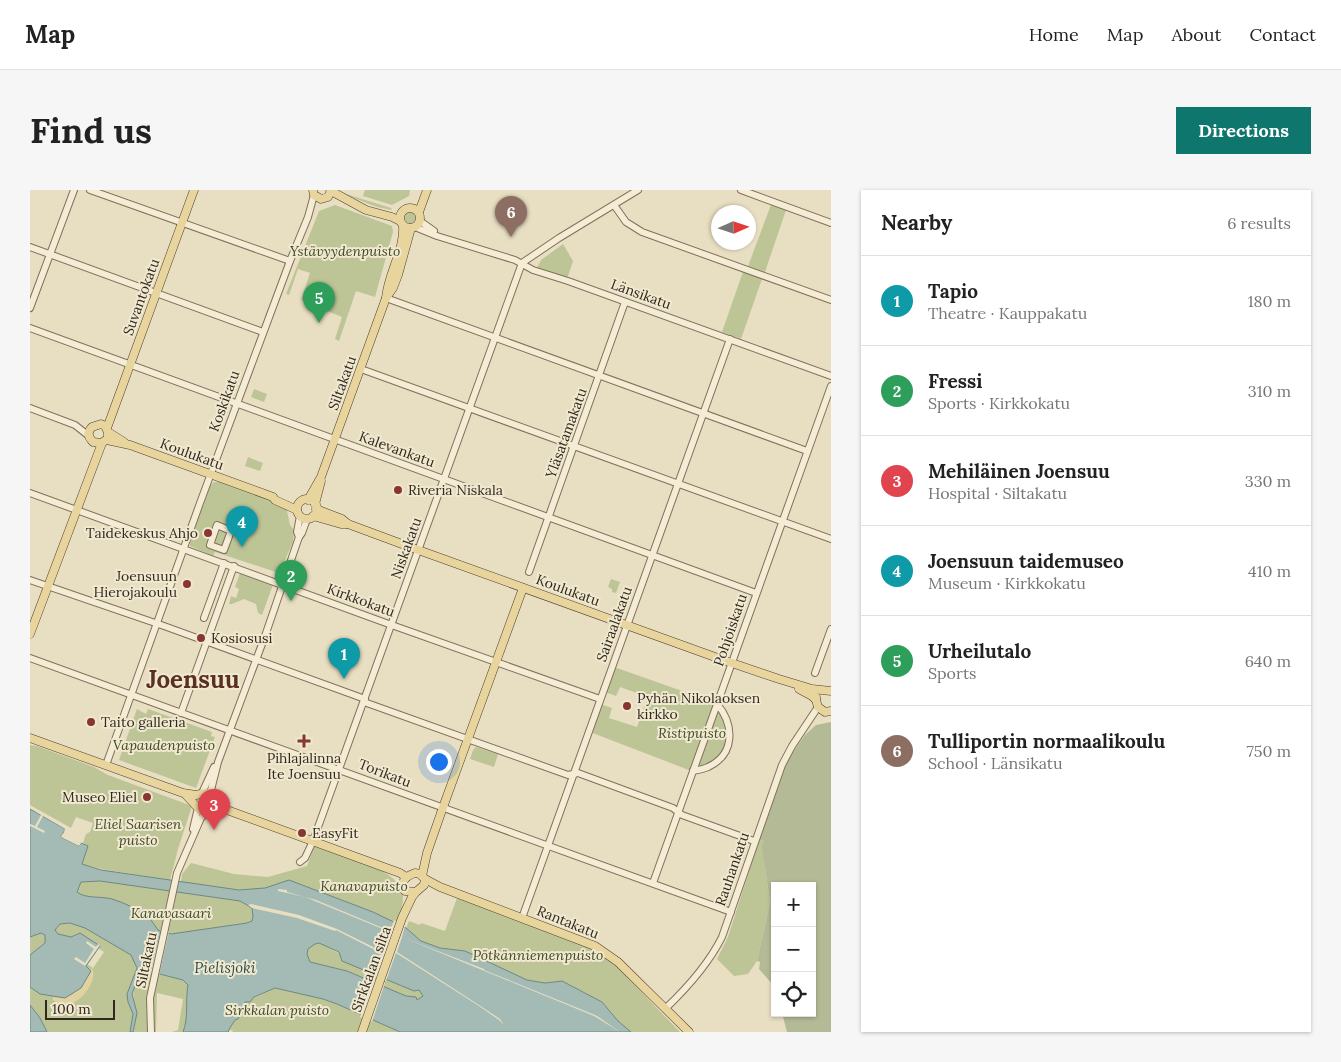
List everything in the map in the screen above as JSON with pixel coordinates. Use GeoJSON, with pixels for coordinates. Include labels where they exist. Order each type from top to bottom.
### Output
{"type":"FeatureCollection","features":[{"type":"Feature","properties":{"kind":"main road","name":"Suvantokatu"},"geometry":{"type":"LineString","coordinates":[[30,634],[106,436],[112,413],[194,190]]}},
{"type":"Feature","properties":{"kind":"main road"},"geometry":{"type":"LineString","coordinates":[[313,191],[318,198],[328,194],[354,203],[387,211],[402,212],[411,207],[422,190]]}},
{"type":"Feature","properties":{"kind":"main road"},"geometry":{"type":"LineString","coordinates":[[354,203],[376,214],[392,217],[402,223],[416,225],[427,190]]}},
{"type":"Feature","properties":{"kind":"main road"},"geometry":{"type":"LineString","coordinates":[[411,207],[419,212]]}},
{"type":"Feature","properties":{"kind":"main road","name":"Siltakatu"},"geometry":{"type":"LineString","coordinates":[[307,510],[335,440],[386,298],[387,286],[403,236],[402,212]]}},
{"type":"Feature","properties":{"kind":"main road","name":"Siltakatu"},"geometry":{"type":"LineString","coordinates":[[386,298],[393,288],[416,225]]}},
{"type":"Feature","properties":{"kind":"main road"},"geometry":{"type":"LineString","coordinates":[[94,425],[112,413]]}},
{"type":"Feature","properties":{"kind":"main road","name":"Suvantokatu"},"geometry":{"type":"LineString","coordinates":[[93,467],[94,450],[89,432],[94,425]]}},
{"type":"Feature","properties":{"kind":"main road"},"geometry":{"type":"LineString","coordinates":[[91,439],[106,436],[103,425],[94,425]]}},
{"type":"Feature","properties":{"kind":"main road","name":"Koulukatu"},"geometry":{"type":"LineString","coordinates":[[106,436],[273,497],[275,500],[342,519],[348,524],[418,550],[779,680],[805,691],[816,704],[829,712]]}},
{"type":"Feature","properties":{"kind":"main road"},"geometry":{"type":"LineString","coordinates":[[403,917],[412,897],[425,882],[421,876],[427,853],[523,588]]}},
{"type":"Feature","properties":{"kind":"main road","name":"Koulukatu"},"geometry":{"type":"LineString","coordinates":[[779,680],[812,689],[828,690]]}},
{"type":"Feature","properties":{"kind":"main road"},"geometry":{"type":"LineString","coordinates":[[816,704],[818,694],[828,690]]}},
{"type":"Feature","properties":{"kind":"main road"},"geometry":{"type":"LineString","coordinates":[[30,740],[43,742],[183,793],[206,795],[227,810],[380,866],[404,884]]}},
{"type":"Feature","properties":{"kind":"main road"},"geometry":{"type":"LineString","coordinates":[[183,793],[202,811],[227,810]]}},
{"type":"Feature","properties":{"kind":"main road"},"geometry":{"type":"LineString","coordinates":[[197,806],[196,800],[206,795]]}},
{"type":"Feature","properties":{"kind":"main road"},"geometry":{"type":"LineString","coordinates":[[206,795],[214,805],[208,811]]}},
{"type":"Feature","properties":{"kind":"main road"},"geometry":{"type":"LineString","coordinates":[[404,884],[421,876]]}},
{"type":"Feature","properties":{"kind":"main road","name":"Rantakatu"},"geometry":{"type":"LineString","coordinates":[[421,876],[440,887],[580,939],[603,951],[618,962],[689,1032]]}},
{"type":"Feature","properties":{"kind":"main road"},"geometry":{"type":"LineString","coordinates":[[403,917],[404,884]]}},
{"type":"Feature","properties":{"kind":"main road","name":"Rantakatu"},"geometry":{"type":"LineString","coordinates":[[404,884],[418,890],[440,887]]}},
{"type":"Feature","properties":{"kind":"main road","name":"Sirkkalan silta"},"geometry":{"type":"LineString","coordinates":[[362,1030],[403,917]]}},
{"type":"Feature","properties":{"kind":"street"},"geometry":{"type":"LineString","coordinates":[[30,308],[74,190]]}},
{"type":"Feature","properties":{"kind":"street"},"geometry":{"type":"LineString","coordinates":[[90,190],[290,262]]}},
{"type":"Feature","properties":{"kind":"street"},"geometry":{"type":"LineString","coordinates":[[522,264],[559,238],[638,190]]}},
{"type":"Feature","properties":{"kind":"street"},"geometry":{"type":"LineString","coordinates":[[741,190],[831,223]]}},
{"type":"Feature","properties":{"kind":"street","name":"Koskikatu"},"geometry":{"type":"LineString","coordinates":[[106,765],[211,474],[308,217],[313,191]]}},
{"type":"Feature","properties":{"kind":"street","name":"Koskikatu"},"geometry":{"type":"LineString","coordinates":[[308,217],[319,201],[328,194]]}},
{"type":"Feature","properties":{"kind":"street"},"geometry":{"type":"LineString","coordinates":[[614,205],[632,228],[831,300]]}},
{"type":"Feature","properties":{"kind":"street","name":"Länsikatu"},"geometry":{"type":"LineString","coordinates":[[416,225],[443,237],[522,264],[533,270],[831,376]]}},
{"type":"Feature","properties":{"kind":"street"},"geometry":{"type":"LineString","coordinates":[[30,247],[264,332]]}},
{"type":"Feature","properties":{"kind":"street","name":"Niskakatu"},"geometry":{"type":"LineString","coordinates":[[300,862],[305,858],[312,841],[522,264]]}},
{"type":"Feature","properties":{"kind":"street"},"geometry":{"type":"LineString","coordinates":[[386,298],[807,451]]}},
{"type":"Feature","properties":{"kind":"street","name":"Yläsatamakatu"},"geometry":{"type":"LineString","coordinates":[[529,572],[625,302]]}},
{"type":"Feature","properties":{"kind":"street","name":"Kalevankatu"},"geometry":{"type":"LineString","coordinates":[[30,328],[756,593]]}},
{"type":"Feature","properties":{"kind":"street","name":"Sairaalakatu"},"geometry":{"type":"LineString","coordinates":[[522,918],[730,339]]}},
{"type":"Feature","properties":{"kind":"street"},"geometry":{"type":"LineString","coordinates":[[361,369],[831,539]]}},
{"type":"Feature","properties":{"kind":"street","name":"Pohjoiskatu"},"geometry":{"type":"LineString","coordinates":[[653,883],[831,386]]}},
{"type":"Feature","properties":{"kind":"street"},"geometry":{"type":"LineString","coordinates":[[30,408],[75,426],[91,439]]}},
{"type":"Feature","properties":{"kind":"street"},"geometry":{"type":"LineString","coordinates":[[75,426],[94,425]]}},
{"type":"Feature","properties":{"kind":"street","name":"Kirkkokatu"},"geometry":{"type":"LineString","coordinates":[[30,493],[600,699]]}},
{"type":"Feature","properties":{"kind":"street","name":"Siltakatu"},"geometry":{"type":"LineString","coordinates":[[206,795],[299,537],[297,532],[307,510]]}},
{"type":"Feature","properties":{"kind":"street"},"geometry":{"type":"LineString","coordinates":[[204,618],[224,563]]}},
{"type":"Feature","properties":{"kind":"street"},"geometry":{"type":"LineString","coordinates":[[182,713],[234,566]]}},
{"type":"Feature","properties":{"kind":"street"},"geometry":{"type":"LineString","coordinates":[[30,580],[157,623],[568,775],[578,773],[673,808],[682,815],[754,841]]}},
{"type":"Feature","properties":{"kind":"street"},"geometry":{"type":"LineString","coordinates":[[815,673],[831,629]]}},
{"type":"Feature","properties":{"kind":"street","name":"Torikatu"},"geometry":{"type":"LineString","coordinates":[[30,658],[731,912]]}},
{"type":"Feature","properties":{"kind":"street"},"geometry":{"type":"LineString","coordinates":[[693,771],[708,768],[721,759],[729,745],[730,732],[726,715],[717,704]]}},
{"type":"Feature","properties":{"kind":"street","name":"Rauhankatu"},"geometry":{"type":"LineString","coordinates":[[806,727],[816,704]]}},
{"type":"Feature","properties":{"kind":"street","name":"Rauhankatu"},"geometry":{"type":"LineString","coordinates":[[666,1008],[704,968],[722,937],[754,841],[782,765],[792,746],[806,727],[819,715],[829,712]]}},
{"type":"Feature","properties":{"kind":"street","name":"Siltakatu"},"geometry":{"type":"LineString","coordinates":[[192,838],[197,806]]}},
{"type":"Feature","properties":{"kind":"street","name":"Siltakatu"},"geometry":{"type":"LineString","coordinates":[[151,1032],[150,1001],[177,873],[201,818],[208,811]]}},
{"type":"Feature","properties":{"kind":"green space"},"geometry":{"type":"Polygon","coordinates":[[[333,190],[391,208],[392,210],[377,207],[333,190]]]}},
{"type":"Feature","properties":{"kind":"green space"},"geometry":{"type":"Polygon","coordinates":[[[365,190],[410,190],[409,196],[392,205],[363,196],[365,190]]]}},
{"type":"Feature","properties":{"kind":"green space"},"geometry":{"type":"Polygon","coordinates":[[[772,202],[787,207],[764,275],[747,269],[754,250],[756,250],[756,245],[772,202]]]}},
{"type":"Feature","properties":{"kind":"green space","name":"Ystävyydenpuisto"},"geometry":{"type":"Polygon","coordinates":[[[335,205],[392,226],[393,232],[375,297],[356,291],[339,341],[335,339],[342,317],[301,300],[310,273],[298,269],[289,295],[286,294],[319,211],[335,205]]]}},
{"type":"Feature","properties":{"kind":"green space"},"geometry":{"type":"Polygon","coordinates":[[[410,212],[416,218],[410,224],[404,218],[410,212]]]}},
{"type":"Feature","properties":{"kind":"green space"},"geometry":{"type":"Polygon","coordinates":[[[563,244],[573,261],[567,279],[537,268],[541,260],[563,244]]]}},
{"type":"Feature","properties":{"kind":"green space"},"geometry":{"type":"Polygon","coordinates":[[[744,269],[763,276],[741,339],[722,332],[744,269]]]}},
{"type":"Feature","properties":{"kind":"green space"},"geometry":{"type":"Polygon","coordinates":[[[254,389],[267,394],[264,402],[251,397],[254,389]]]}},
{"type":"Feature","properties":{"kind":"green space"},"geometry":{"type":"Polygon","coordinates":[[[248,457],[263,463],[260,471],[245,466],[248,457]]]}},
{"type":"Feature","properties":{"kind":"green space"},"geometry":{"type":"Polygon","coordinates":[[[214,482],[221,482],[286,506],[290,525],[294,530],[293,542],[279,573],[215,552],[213,556],[190,546],[190,541],[210,486],[214,482]]]}},
{"type":"Feature","properties":{"kind":"green space"},"geometry":{"type":"Polygon","coordinates":[[[241,570],[274,582],[262,615],[258,613],[256,604],[244,599],[229,604],[231,596],[236,598],[239,589],[235,587],[241,570]]]}},
{"type":"Feature","properties":{"kind":"green space"},"geometry":{"type":"Polygon","coordinates":[[[611,579],[620,582],[616,593],[612,592],[612,589],[608,587],[611,579]]]}},
{"type":"Feature","properties":{"kind":"green space","name":"Ristipuisto"},"geometry":{"type":"Polygon","coordinates":[[[614,667],[719,704],[728,725],[731,739],[731,746],[723,759],[694,772],[590,732],[600,704],[612,708],[609,718],[637,727],[648,697],[620,687],[616,696],[605,692],[614,667]]]}},
{"type":"Feature","properties":{"kind":"green space","name":"Vapaudenpuisto"},"geometry":{"type":"Polygon","coordinates":[[[137,709],[146,714],[148,709],[212,732],[211,736],[215,737],[196,788],[119,760],[137,709]]]}},
{"type":"Feature","properties":{"kind":"green space"},"geometry":{"type":"Polygon","coordinates":[[[831,722],[831,1032],[787,1032],[783,1017],[816,1017],[816,882],[771,882],[771,982],[759,969],[760,962],[757,961],[770,902],[762,847],[764,841],[759,840],[785,763],[805,735],[816,725],[831,722]]]}},
{"type":"Feature","properties":{"kind":"green space","name":"Eliel Saarisen puisto"},"geometry":{"type":"Polygon","coordinates":[[[30,745],[94,767],[108,775],[192,806],[170,880],[106,870],[82,864],[88,846],[83,843],[93,823],[76,817],[71,828],[30,805],[30,745]]]}},
{"type":"Feature","properties":{"kind":"green space"},"geometry":{"type":"Polygon","coordinates":[[[476,747],[498,754],[494,767],[470,759],[476,747]]]}},
{"type":"Feature","properties":{"kind":"green space"},"geometry":{"type":"Polygon","coordinates":[[[759,840],[764,841],[765,868],[770,902],[757,961],[748,974],[734,976],[717,959],[728,937],[759,840]]]}},
{"type":"Feature","properties":{"kind":"green space","name":"Kanavapuisto"},"geometry":{"type":"Polygon","coordinates":[[[315,845],[364,862],[377,868],[397,882],[402,891],[403,899],[398,925],[373,912],[289,880],[265,888],[241,890],[181,882],[182,874],[191,863],[234,874],[268,877],[307,866],[315,845]]]}},
{"type":"Feature","properties":{"kind":"green space","name":"Kanavasaari"},"geometry":{"type":"Polygon","coordinates":[[[100,881],[240,901],[252,908],[252,921],[171,934],[158,932],[149,916],[110,899],[84,896],[77,892],[81,882],[100,881]]]}},
{"type":"Feature","properties":{"kind":"green space","name":"Pötkänniemenpuisto"},"geometry":{"type":"Polygon","coordinates":[[[457,898],[515,918],[592,949],[615,965],[680,1032],[631,1032],[618,1021],[602,1002],[562,981],[545,983],[527,980],[465,951],[440,948],[421,941],[406,928],[409,921],[445,931],[457,898]]]}},
{"type":"Feature","properties":{"kind":"green space"},"geometry":{"type":"Polygon","coordinates":[[[70,923],[85,928],[131,955],[136,964],[136,972],[130,986],[128,1002],[133,1014],[130,1032],[47,1032],[40,1018],[30,1005],[30,987],[40,994],[65,998],[81,988],[90,969],[86,966],[87,964],[93,968],[104,952],[98,948],[100,946],[76,934],[71,937],[58,934],[55,930],[60,924],[70,923]]]}},
{"type":"Feature","properties":{"kind":"green space"},"geometry":{"type":"Polygon","coordinates":[[[41,933],[45,935],[45,943],[30,955],[30,937],[41,933]]]}},
{"type":"Feature","properties":{"kind":"green space"},"geometry":{"type":"Polygon","coordinates":[[[320,943],[388,980],[414,991],[419,990],[424,996],[417,1000],[415,997],[406,996],[347,971],[310,962],[307,954],[308,949],[320,943]]]}},
{"type":"Feature","properties":{"kind":"green space"},"geometry":{"type":"Polygon","coordinates":[[[144,970],[183,980],[188,985],[186,1021],[183,1032],[172,1032],[178,1030],[183,999],[157,993],[156,1032],[133,1032],[135,1016],[133,992],[138,977],[144,970]]]}},
{"type":"Feature","properties":{"kind":"green space","name":"Sirkkalan puisto"},"geometry":{"type":"Polygon","coordinates":[[[275,988],[323,999],[400,1032],[228,1031],[245,1009],[242,1007],[245,1002],[275,988]]]}},
{"type":"Feature","properties":{"kind":"sand"},"geometry":{"type":"Polygon","coordinates":[[[92,968],[93,978],[81,998],[67,1004],[53,1000],[53,997],[65,998],[73,994],[92,968]]]}},
{"type":"Feature","properties":{"kind":"water","name":"Pielisjoki"},"geometry":{"type":"Polygon","coordinates":[[[30,809],[65,829],[61,837],[79,846],[81,843],[88,846],[82,864],[101,870],[239,890],[265,888],[289,880],[373,912],[406,928],[421,941],[440,948],[465,951],[527,980],[545,983],[562,981],[602,1002],[618,1021],[631,1032],[400,1032],[323,999],[275,988],[254,997],[250,1002],[245,1002],[242,1007],[245,1009],[238,1019],[235,1020],[229,1032],[183,1032],[186,1021],[188,985],[183,980],[144,970],[139,975],[132,994],[137,1013],[133,1032],[130,1032],[133,1014],[127,994],[137,968],[131,955],[85,928],[70,923],[60,924],[55,930],[58,934],[71,937],[80,933],[100,946],[86,966],[91,971],[81,988],[65,998],[40,994],[30,987],[30,955],[45,943],[45,935],[41,933],[30,937],[30,809]],[[100,881],[81,882],[77,892],[85,896],[112,899],[127,905],[150,916],[158,930],[171,934],[252,921],[252,908],[240,901],[100,881]],[[319,943],[308,949],[307,954],[310,962],[347,971],[406,996],[416,997],[417,1000],[423,996],[419,990],[414,991],[342,961],[339,952],[319,943]]]}},
{"type":"Feature","properties":{"kind":"water"},"geometry":{"type":"Polygon","coordinates":[[[30,1005],[40,1018],[47,1032],[30,1032],[30,1005]]]}},
{"type":"Feature","properties":{"kind":"pier"},"geometry":{"type":"Polygon","coordinates":[[[30,808],[66,829],[63,833],[65,829],[43,816],[37,827],[45,831],[44,833],[30,826],[30,824],[35,826],[41,815],[30,808]]]}},
{"type":"Feature","properties":{"kind":"pier"},"geometry":{"type":"Polygon","coordinates":[[[63,833],[64,836],[81,843],[79,846],[61,837],[63,833]]]}},
{"type":"Feature","properties":{"kind":"pier"},"geometry":{"type":"Polygon","coordinates":[[[278,889],[287,890],[287,892],[316,900],[390,931],[394,920],[405,926],[397,952],[500,1019],[504,1025],[479,1006],[396,953],[386,981],[374,977],[390,932],[305,897],[278,891],[278,889]]]}},
{"type":"Feature","properties":{"kind":"pier"},"geometry":{"type":"Polygon","coordinates":[[[251,904],[299,915],[337,929],[373,947],[377,951],[336,930],[297,918],[252,908],[248,905],[251,904]]]}},
{"type":"Feature","properties":{"kind":"pier"},"geometry":{"type":"Polygon","coordinates":[[[161,929],[169,931],[159,976],[150,974],[161,929]]]}},
{"type":"Feature","properties":{"kind":"pier"},"geometry":{"type":"Polygon","coordinates":[[[402,937],[595,1015],[620,1032],[594,1016],[402,937]]]}},
{"type":"Feature","properties":{"kind":"pier"},"geometry":{"type":"Polygon","coordinates":[[[87,941],[96,947],[98,944],[100,945],[85,966],[74,959],[76,957],[85,963],[94,949],[86,943],[87,941]]]}},
{"type":"Feature","properties":{"kind":"pier"},"geometry":{"type":"Polygon","coordinates":[[[374,979],[385,983],[372,1022],[360,1017],[374,979]]]}},
{"type":"Feature","properties":{"kind":"place","name":"Tulliportin normaalikoulu"},"geometry":{"type":"Point","coordinates":[511,237]}},
{"type":"Feature","properties":{"kind":"place","name":"Urheilutalo"},"geometry":{"type":"Point","coordinates":[319,323]}},
{"type":"Feature","properties":{"kind":"place","name":"Riveria Niskala"},"geometry":{"type":"Point","coordinates":[398,490]}},
{"type":"Feature","properties":{"kind":"place","name":"Taidekeskus Ahjo"},"geometry":{"type":"Point","coordinates":[208,533]}},
{"type":"Feature","properties":{"kind":"place","name":"Joensuun taidemuseo"},"geometry":{"type":"Point","coordinates":[242,547]}},
{"type":"Feature","properties":{"kind":"place","name":"Joensuun Hierojakoulu"},"geometry":{"type":"Point","coordinates":[187,584]}},
{"type":"Feature","properties":{"kind":"place","name":"Fressi"},"geometry":{"type":"Point","coordinates":[291,601]}},
{"type":"Feature","properties":{"kind":"place","name":"Kosiosusi"},"geometry":{"type":"Point","coordinates":[201,638]}},
{"type":"Feature","properties":{"kind":"place","name":"Tapio"},"geometry":{"type":"Point","coordinates":[344,679]}},
{"type":"Feature","properties":{"kind":"place","name":"Pyhän Nikolaoksen kirkko"},"geometry":{"type":"Point","coordinates":[627,706]}},
{"type":"Feature","properties":{"kind":"place","name":"Taito galleria"},"geometry":{"type":"Point","coordinates":[91,722]}},
{"type":"Feature","properties":{"kind":"place","name":"Pihlajalinna Ite Joensuu"},"geometry":{"type":"Point","coordinates":[304,741]}},
{"type":"Feature","properties":{"kind":"place","name":"Museo Eliel"},"geometry":{"type":"Point","coordinates":[147,797]}},
{"type":"Feature","properties":{"kind":"place","name":"Mehiläinen Joensuu"},"geometry":{"type":"Point","coordinates":[214,830]}},
{"type":"Feature","properties":{"kind":"place","name":"EasyFit"},"geometry":{"type":"Point","coordinates":[302,833]}},
{"type":"Feature","properties":{"kind":"district","name":"Joensuu"},"geometry":{"type":"Point","coordinates":[193,679]}}]}
